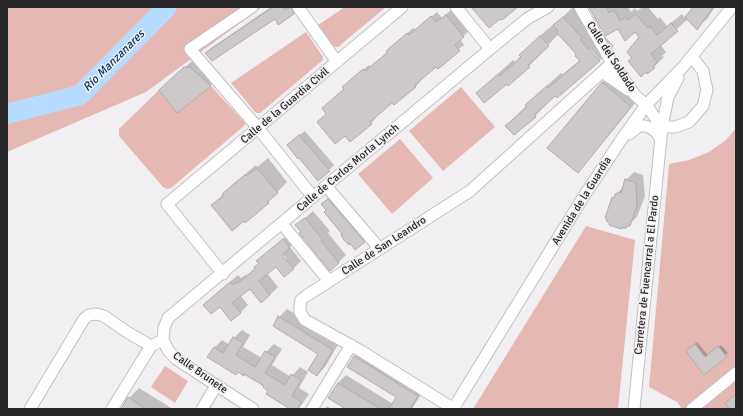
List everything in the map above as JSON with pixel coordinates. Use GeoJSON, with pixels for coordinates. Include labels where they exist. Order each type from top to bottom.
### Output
{"type":"FeatureCollection","features":[{"type":"Feature","properties":{"kind":"street"},"geometry":{"type":"LineString","coordinates":[[252,7],[190,49],[258,128],[312,197]]}},
{"type":"Feature","properties":{"kind":"street"},"geometry":{"type":"LineString","coordinates":[[298,7],[337,62]]}},
{"type":"Feature","properties":{"kind":"street","name":"Calle de la Guardia Civil"},"geometry":{"type":"LineString","coordinates":[[223,274],[167,204],[402,7]]}},
{"type":"Feature","properties":{"kind":"street"},"geometry":{"type":"LineString","coordinates":[[456,7],[490,48]]}},
{"type":"Feature","properties":{"kind":"street","name":"Calle de Carlos Morla Lynch"},"geometry":{"type":"LineString","coordinates":[[163,340],[164,328],[168,318],[223,274],[312,197],[490,48],[528,18],[548,7]]}},
{"type":"Feature","properties":{"kind":"street","name":"Calle del Soldado"},"geometry":{"type":"LineString","coordinates":[[580,7],[612,63],[635,95],[646,105]]}},
{"type":"Feature","properties":{"kind":"street","name":"Avenida de la Guardia"},"geometry":{"type":"LineString","coordinates":[[454,409],[582,199],[621,140],[646,105],[692,57],[732,7]]}},
{"type":"Feature","properties":{"kind":"street"},"geometry":{"type":"LineString","coordinates":[[646,105],[662,127],[675,126],[688,122],[703,106],[707,90],[703,71],[692,57]]}},
{"type":"Feature","properties":{"kind":"street","name":"Calle de San Leandro"},"geometry":{"type":"LineString","coordinates":[[454,409],[351,345],[305,320],[300,312],[301,300],[470,191],[612,63]]}},
{"type":"Feature","properties":{"kind":"street","name":"Carretera de Fuencarral a El Pardo"},"geometry":{"type":"LineString","coordinates":[[634,409],[662,127],[668,97],[683,67]]}},
{"type":"Feature","properties":{"kind":"street"},"geometry":{"type":"LineString","coordinates":[[602,72],[635,95]]}},
{"type":"Feature","properties":{"kind":"street"},"geometry":{"type":"LineString","coordinates":[[646,105],[655,106],[668,97]]}},
{"type":"Feature","properties":{"kind":"street"},"geometry":{"type":"LineString","coordinates":[[621,140],[639,126],[645,126],[651,128],[657,133],[661,140]]}},
{"type":"Feature","properties":{"kind":"street"},"geometry":{"type":"LineString","coordinates":[[326,186],[380,249]]}},
{"type":"Feature","properties":{"kind":"street"},"geometry":{"type":"LineString","coordinates":[[282,224],[329,281]]}},
{"type":"Feature","properties":{"kind":"street"},"geometry":{"type":"LineString","coordinates":[[30,409],[84,319],[89,315],[96,314],[104,316],[126,332],[151,346]]}},
{"type":"Feature","properties":{"kind":"street"},"geometry":{"type":"LineString","coordinates":[[112,409],[151,346],[163,340]]}},
{"type":"Feature","properties":{"kind":"street","name":"Calle Brunete"},"geometry":{"type":"LineString","coordinates":[[163,340],[168,350],[176,359],[253,409]]}},
{"type":"Feature","properties":{"kind":"street"},"geometry":{"type":"LineString","coordinates":[[312,409],[351,345]]}},
{"type":"Feature","properties":{"kind":"street"},"geometry":{"type":"LineString","coordinates":[[692,409],[736,373]]}},
{"type":"Feature","properties":{"kind":"street"},"geometry":{"type":"LineString","coordinates":[[202,409],[216,386]]}},
{"type":"Feature","properties":{"kind":"shaded area"},"geometry":{"type":"Polygon","coordinates":[[[7,7],[262,7],[146,92],[7,152],[7,7]]]}},
{"type":"Feature","properties":{"kind":"shaded area"},"geometry":{"type":"Polygon","coordinates":[[[345,7],[386,7],[338,47],[333,47],[318,25],[345,7]]]}},
{"type":"Feature","properties":{"kind":"shaded area"},"geometry":{"type":"Polygon","coordinates":[[[306,32],[323,57],[323,60],[260,113],[256,113],[231,83],[306,32]]]}},
{"type":"Feature","properties":{"kind":"shaded area"},"geometry":{"type":"Polygon","coordinates":[[[211,86],[245,123],[245,125],[171,188],[167,189],[163,187],[119,136],[119,129],[159,90],[177,113],[211,86]]]}},
{"type":"Feature","properties":{"kind":"shaded area"},"geometry":{"type":"Polygon","coordinates":[[[461,87],[495,127],[443,171],[409,131],[461,87]]]}},
{"type":"Feature","properties":{"kind":"shaded area"},"geometry":{"type":"Polygon","coordinates":[[[736,128],[736,409],[682,409],[677,402],[649,387],[669,164],[689,160],[709,152],[726,140],[736,128]]]}},
{"type":"Feature","properties":{"kind":"shaded area"},"geometry":{"type":"Polygon","coordinates":[[[400,139],[433,178],[392,214],[358,174],[400,139]]]}},
{"type":"Feature","properties":{"kind":"shaded area"},"geometry":{"type":"Polygon","coordinates":[[[586,226],[635,240],[618,409],[473,409],[586,226]]]}},
{"type":"Feature","properties":{"kind":"shaded area"},"geometry":{"type":"Polygon","coordinates":[[[165,366],[188,381],[175,403],[151,387],[165,366]]]}},
{"type":"Feature","properties":{"kind":"building"},"geometry":{"type":"Polygon","coordinates":[[[273,7],[282,7],[285,10],[291,7],[294,14],[278,25],[275,19],[212,61],[205,53],[273,7]]]}},
{"type":"Feature","properties":{"kind":"building"},"geometry":{"type":"Polygon","coordinates":[[[471,7],[518,7],[489,28],[471,7]]]}},
{"type":"Feature","properties":{"kind":"building"},"geometry":{"type":"Polygon","coordinates":[[[589,7],[606,7],[609,13],[614,10],[620,21],[625,17],[627,20],[636,14],[648,28],[650,26],[657,35],[671,23],[678,31],[651,54],[657,62],[653,66],[655,68],[647,74],[646,72],[641,77],[628,61],[632,58],[627,52],[639,37],[635,32],[625,41],[618,29],[605,36],[589,7]]]}},
{"type":"Feature","properties":{"kind":"building"},"geometry":{"type":"Polygon","coordinates":[[[693,7],[713,7],[697,30],[685,17],[693,7]]]}},
{"type":"Feature","properties":{"kind":"building"},"geometry":{"type":"Polygon","coordinates":[[[446,15],[464,37],[455,45],[460,51],[438,69],[436,67],[414,86],[416,87],[394,105],[392,103],[370,122],[372,124],[350,142],[345,136],[335,144],[317,122],[326,114],[322,108],[344,89],[342,87],[363,69],[365,71],[387,53],[386,51],[407,33],[409,35],[431,16],[436,22],[446,15]]]}},
{"type":"Feature","properties":{"kind":"building"},"geometry":{"type":"Polygon","coordinates":[[[563,17],[582,38],[580,40],[600,61],[557,98],[555,96],[534,115],[536,117],[514,135],[505,126],[527,107],[525,105],[580,61],[575,56],[576,54],[557,33],[558,31],[553,25],[563,17]]]}},
{"type":"Feature","properties":{"kind":"building"},"geometry":{"type":"Polygon","coordinates":[[[540,36],[549,46],[528,65],[530,67],[508,86],[507,84],[484,103],[476,93],[498,74],[500,76],[521,57],[519,55],[540,36]]]}},
{"type":"Feature","properties":{"kind":"building"},"geometry":{"type":"Polygon","coordinates":[[[184,67],[190,67],[211,86],[177,113],[159,90],[184,67]]]}},
{"type":"Feature","properties":{"kind":"building"},"geometry":{"type":"Polygon","coordinates":[[[602,82],[631,107],[578,173],[547,148],[602,82]]]}},
{"type":"Feature","properties":{"kind":"building"},"geometry":{"type":"Polygon","coordinates":[[[299,135],[330,171],[318,181],[287,145],[299,135]]]}},
{"type":"Feature","properties":{"kind":"building"},"geometry":{"type":"Polygon","coordinates":[[[257,168],[278,193],[267,202],[269,203],[245,223],[244,221],[232,231],[211,205],[245,175],[246,176],[257,168]]]}},
{"type":"Feature","properties":{"kind":"building"},"geometry":{"type":"Polygon","coordinates":[[[625,179],[636,183],[637,205],[630,226],[621,229],[609,225],[610,223],[606,221],[607,219],[605,218],[612,197],[614,198],[615,194],[618,192],[621,193],[625,179]]]}},
{"type":"Feature","properties":{"kind":"building"},"geometry":{"type":"Polygon","coordinates":[[[328,199],[365,242],[355,250],[350,243],[349,245],[344,240],[341,235],[342,234],[324,212],[326,210],[321,204],[328,199]]]}},
{"type":"Feature","properties":{"kind":"building"},"geometry":{"type":"Polygon","coordinates":[[[305,218],[339,263],[330,271],[299,233],[301,232],[295,225],[305,218]]]}},
{"type":"Feature","properties":{"kind":"building"},"geometry":{"type":"Polygon","coordinates":[[[283,239],[290,248],[282,255],[294,269],[284,277],[276,267],[259,281],[270,295],[261,303],[250,289],[232,303],[241,313],[231,321],[220,307],[211,314],[203,305],[230,282],[232,285],[237,282],[238,283],[255,269],[254,267],[259,264],[256,261],[283,239]]]}},
{"type":"Feature","properties":{"kind":"building"},"geometry":{"type":"Polygon","coordinates":[[[278,316],[333,350],[317,376],[308,370],[318,354],[273,326],[278,316]]]}},
{"type":"Feature","properties":{"kind":"building"},"geometry":{"type":"Polygon","coordinates":[[[233,337],[243,343],[236,355],[255,367],[265,351],[275,357],[265,373],[285,385],[291,374],[301,380],[292,396],[301,402],[298,409],[290,409],[266,394],[268,391],[263,387],[264,386],[244,374],[244,376],[238,372],[236,375],[207,357],[214,347],[223,353],[233,337]]]}},
{"type":"Feature","properties":{"kind":"building"},"geometry":{"type":"Polygon","coordinates":[[[695,344],[705,357],[718,346],[727,357],[704,375],[686,351],[695,344]]]}},
{"type":"Feature","properties":{"kind":"building"},"geometry":{"type":"Polygon","coordinates":[[[354,356],[418,396],[410,409],[389,409],[396,397],[347,367],[354,356]]]}},
{"type":"Feature","properties":{"kind":"building"},"geometry":{"type":"Polygon","coordinates":[[[338,383],[381,409],[346,409],[328,398],[338,383]]]}},
{"type":"Feature","properties":{"kind":"building"},"geometry":{"type":"Polygon","coordinates":[[[736,394],[736,409],[730,409],[725,403],[736,394]]]}},
{"type":"Feature","properties":{"kind":"building"},"geometry":{"type":"Polygon","coordinates":[[[128,397],[146,409],[121,409],[128,397]]]}},
{"type":"Feature","properties":{"kind":"waterway","name":"Río Manzanares"},"geometry":{"type":"LineString","coordinates":[[7,114],[80,95],[167,7]]}}]}
